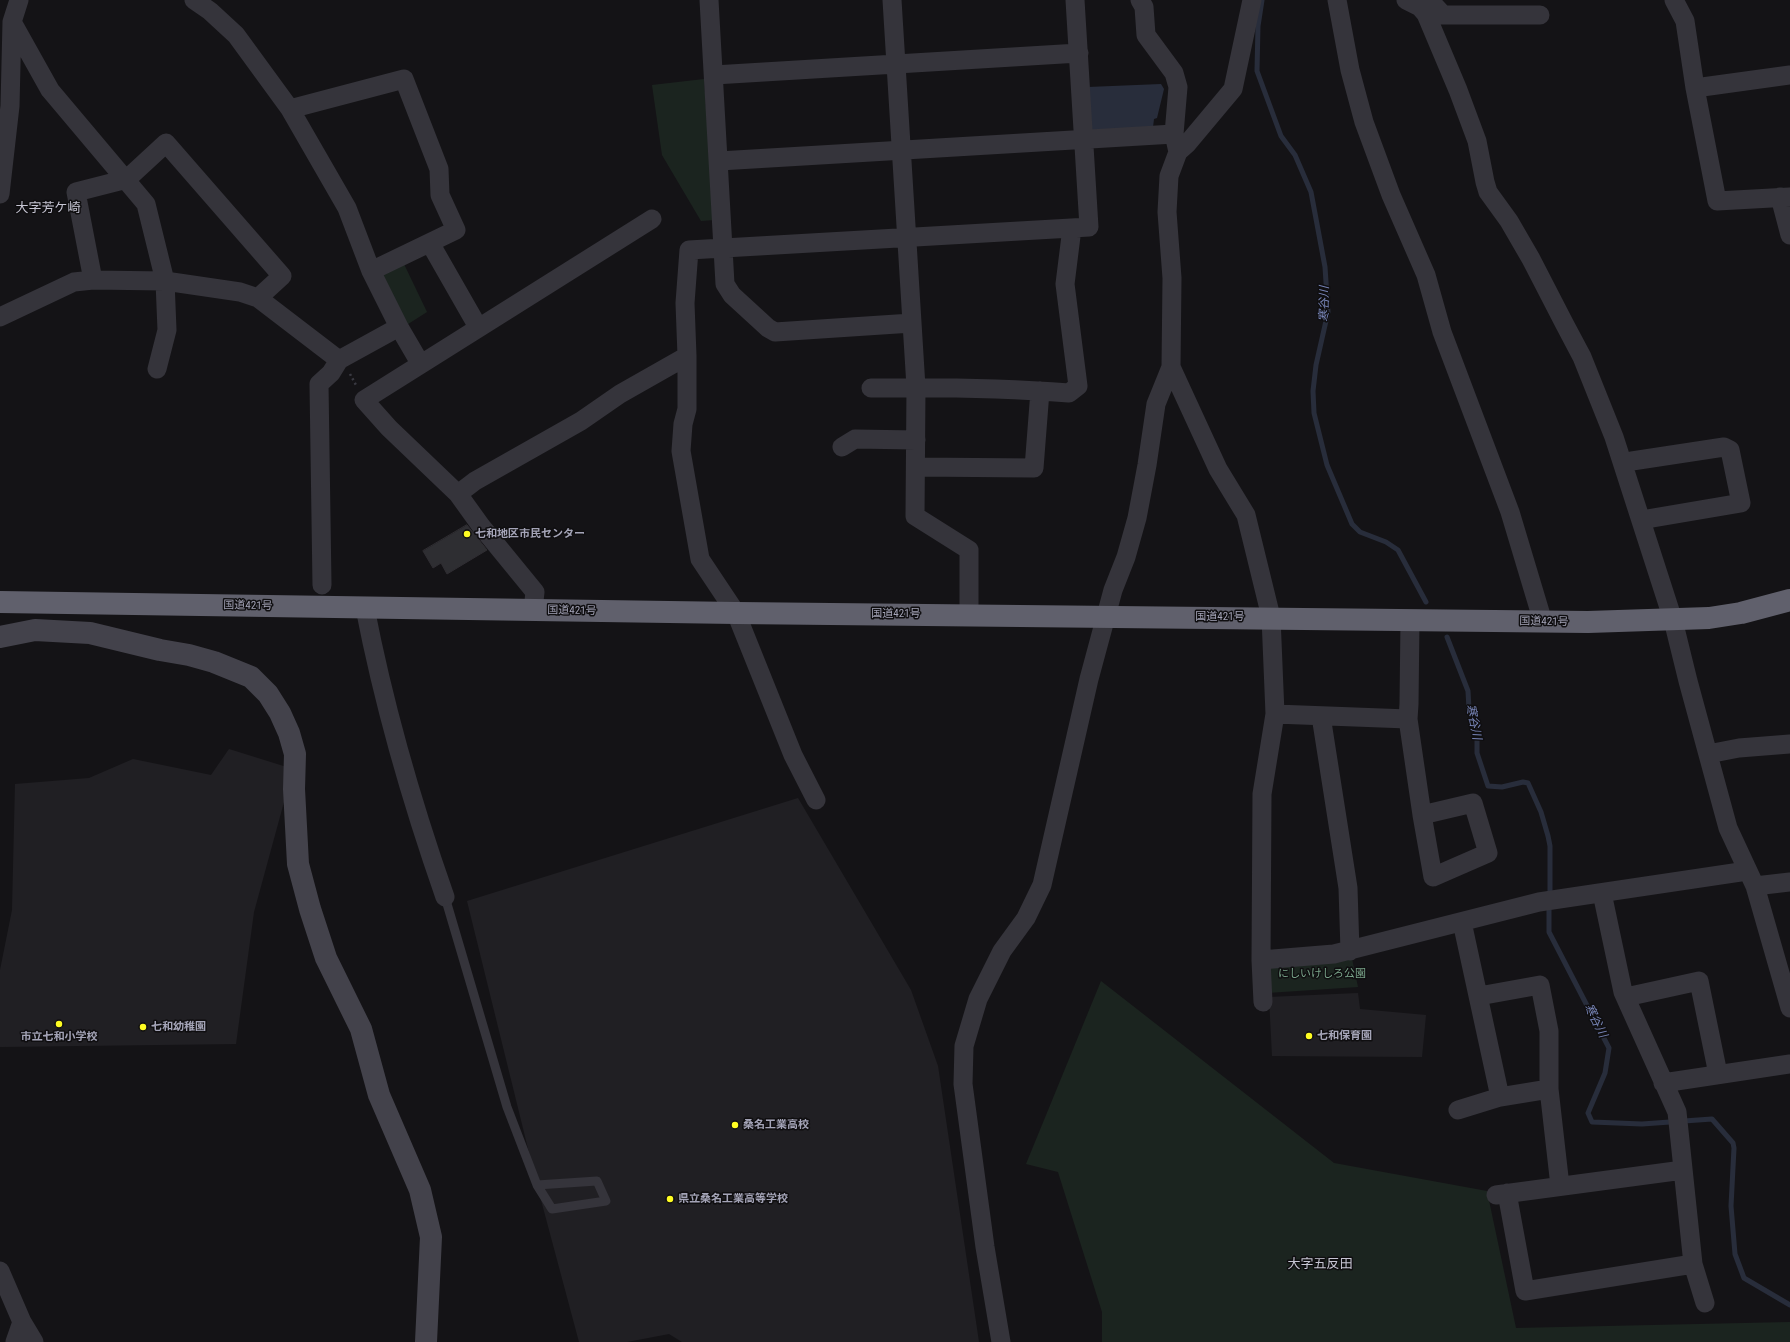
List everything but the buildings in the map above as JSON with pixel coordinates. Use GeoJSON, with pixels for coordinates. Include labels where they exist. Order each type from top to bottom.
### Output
{"type":"FeatureCollection","features":[{"type":"Feature","properties":{"kind":"highway","name":"国道421号"},"geometry":{"type":"LineString","coordinates":[[0,602],[736,613],[1543,622],[1709,618],[1741,613],[1790,600]]}},
{"type":"Feature","properties":{"kind":"street"},"geometry":{"type":"LineString","coordinates":[[0,194],[12,22],[19,0]]}},
{"type":"Feature","properties":{"kind":"street"},"geometry":{"type":"LineString","coordinates":[[194,0],[210,11],[236,35],[290,109],[347,208],[371,271],[420,363]]}},
{"type":"Feature","properties":{"kind":"street"},"geometry":{"type":"LineString","coordinates":[[709,0],[725,284],[732,296],[768,328],[775,332],[912,323]]}},
{"type":"Feature","properties":{"kind":"street"},"geometry":{"type":"LineString","coordinates":[[892,0],[916,387],[915,516],[969,550],[969,615]]}},
{"type":"Feature","properties":{"kind":"street"},"geometry":{"type":"LineString","coordinates":[[816,800],[793,755],[736,613],[700,559],[681,451],[683,424],[688,408],[689,389],[685,303],[689,250],[1089,227],[1076,0]]}},
{"type":"Feature","properties":{"kind":"street"},"geometry":{"type":"LineString","coordinates":[[1140,0],[1144,7],[1146,35],[1174,73],[1178,87],[1174,134],[1178,152]]}},
{"type":"Feature","properties":{"kind":"street"},"geometry":{"type":"LineString","coordinates":[[1001,1342],[985,1247],[963,1084],[964,1046],[978,999],[1002,951],[1026,918],[1042,885],[1089,679],[1137,518],[1156,404],[1171,367],[1172,278],[1166,212],[1169,176],[1178,152],[1187,144],[1233,89],[1252,0]]}},
{"type":"Feature","properties":{"kind":"street"},"geometry":{"type":"LineString","coordinates":[[1337,0],[1350,70],[1364,122],[1391,195],[1426,275],[1444,339],[1510,512],[1543,622]]}},
{"type":"Feature","properties":{"kind":"street"},"geometry":{"type":"LineString","coordinates":[[1674,0],[1684,21],[1695,88],[1717,201],[1785,197],[1790,235]]}},
{"type":"Feature","properties":{"kind":"street"},"geometry":{"type":"LineString","coordinates":[[1413,4],[1433,4],[1443,15],[1540,15]]}},
{"type":"Feature","properties":{"kind":"street"},"geometry":{"type":"LineString","coordinates":[[1413,4],[1426,14],[1472,128],[1481,155],[1488,192],[1509,221],[1531,259],[1582,357],[1608,422],[1673,620],[1728,828],[1751,879],[1786,981],[1790,1008]]}},
{"type":"Feature","properties":{"kind":"street"},"geometry":{"type":"LineString","coordinates":[[12,22],[50,90],[146,204],[165,281],[167,330],[157,370]]}},
{"type":"Feature","properties":{"kind":"street"},"geometry":{"type":"LineString","coordinates":[[714,75],[1078,53]]}},
{"type":"Feature","properties":{"kind":"street"},"geometry":{"type":"LineString","coordinates":[[1695,88],[1790,75]]}},
{"type":"Feature","properties":{"kind":"street"},"geometry":{"type":"LineString","coordinates":[[290,109],[404,79],[439,169],[440,195],[456,230],[371,271]]}},
{"type":"Feature","properties":{"kind":"street"},"geometry":{"type":"LineString","coordinates":[[719,161],[1174,134]]}},
{"type":"Feature","properties":{"kind":"street"},"geometry":{"type":"LineString","coordinates":[[93,280],[76,192],[126,179],[166,142],[282,276],[258,298]]}},
{"type":"Feature","properties":{"kind":"street"},"geometry":{"type":"LineString","coordinates":[[533,610],[535,592],[481,526],[458,494],[389,428],[364,400],[420,363],[652,219]]}},
{"type":"Feature","properties":{"kind":"street"},"geometry":{"type":"LineString","coordinates":[[871,388],[916,387],[1040,390],[1069,393],[1078,386],[1065,284],[1072,228]]}},
{"type":"Feature","properties":{"kind":"street"},"geometry":{"type":"LineString","coordinates":[[430,243],[478,327]]}},
{"type":"Feature","properties":{"kind":"street"},"geometry":{"type":"LineString","coordinates":[[0,317],[74,282],[93,280],[165,281],[240,292],[258,298],[340,360]]}},
{"type":"Feature","properties":{"kind":"street"},"geometry":{"type":"LineString","coordinates":[[322,585],[319,384],[331,373],[340,360],[399,326]]}},
{"type":"Feature","properties":{"kind":"street"},"geometry":{"type":"LineString","coordinates":[[458,494],[475,481],[581,421],[620,394],[687,356]]}},
{"type":"Feature","properties":{"kind":"street"},"geometry":{"type":"LineString","coordinates":[[1171,367],[1218,469],[1246,515],[1271,618],[1275,714],[1262,794],[1261,960],[1263,1002]]}},
{"type":"Feature","properties":{"kind":"street"},"geometry":{"type":"LineString","coordinates":[[916,466],[1034,468],[1040,390]]}},
{"type":"Feature","properties":{"kind":"street"},"geometry":{"type":"LineString","coordinates":[[842,447],[855,439],[916,440]]}},
{"type":"Feature","properties":{"kind":"street"},"geometry":{"type":"LineString","coordinates":[[1623,465],[1632,461],[1724,447],[1730,450],[1741,503],[1641,520]]}},
{"type":"Feature","properties":{"kind":"street"},"geometry":{"type":"LineString","coordinates":[[365,608],[376,661],[418,819],[445,897]]}},
{"type":"Feature","properties":{"kind":"street"},"geometry":{"type":"LineString","coordinates":[[1410,620],[1410,704],[1408,719],[1422,815]]}},
{"type":"Feature","properties":{"kind":"street"},"geometry":{"type":"LineString","coordinates":[[0,637],[35,630],[90,633],[214,662],[252,677],[268,694],[289,732],[295,754],[294,789],[298,864],[310,909],[326,958],[361,1030],[379,1095],[420,1190],[431,1237],[426,1342]]}},
{"type":"Feature","properties":{"kind":"street"},"geometry":{"type":"LineString","coordinates":[[1275,714],[1408,719]]}},
{"type":"Feature","properties":{"kind":"street"},"geometry":{"type":"LineString","coordinates":[[1321,716],[1348,888],[1350,951]]}},
{"type":"Feature","properties":{"kind":"street"},"geometry":{"type":"LineString","coordinates":[[1708,754],[1739,748],[1790,744]]}},
{"type":"Feature","properties":{"kind":"street"},"geometry":{"type":"LineString","coordinates":[[1261,960],[1334,954],[1350,951],[1548,900],[1602,893],[1751,879],[1790,882]]}},
{"type":"Feature","properties":{"kind":"street"},"geometry":{"type":"LineString","coordinates":[[1602,893],[1623,992],[1678,1121],[1693,1264],[1705,1303]]}},
{"type":"Feature","properties":{"kind":"street"},"geometry":{"type":"LineString","coordinates":[[1462,922],[1500,1097]]}},
{"type":"Feature","properties":{"kind":"street"},"geometry":{"type":"LineString","coordinates":[[1626,997],[1699,981],[1718,1074]]}},
{"type":"Feature","properties":{"kind":"street"},"geometry":{"type":"LineString","coordinates":[[1479,996],[1540,985],[1549,1031],[1549,1089],[1560,1186]]}},
{"type":"Feature","properties":{"kind":"street"},"geometry":{"type":"LineString","coordinates":[[1663,1083],[1790,1064]]}},
{"type":"Feature","properties":{"kind":"street"},"geometry":{"type":"LineString","coordinates":[[1458,1110],[1500,1097],[1549,1089]]}},
{"type":"Feature","properties":{"kind":"street"},"geometry":{"type":"LineString","coordinates":[[1683,1170],[1501,1194],[1525,1291],[1693,1264]]}},
{"type":"Feature","properties":{"kind":"street"},"geometry":{"type":"LineString","coordinates":[[0,1271],[22,1322],[34,1342]]}},
{"type":"Feature","properties":{"kind":"street"},"geometry":{"type":"LineString","coordinates":[[15,1342],[22,1322]]}},
{"type":"Feature","properties":{"kind":"lane"},"geometry":{"type":"LineString","coordinates":[[445,897],[507,1107],[537,1185],[552,1209],[606,1201],[597,1181],[537,1185]]}},
{"type":"Feature","properties":{"kind":"path"},"geometry":{"type":"LineString","coordinates":[[340,360],[364,400]]}},
{"type":"Feature","properties":{"kind":"shaded area"},"geometry":{"type":"Polygon","coordinates":[[[229,749],[293,769],[254,912],[236,1044],[0,1047],[0,970],[12,910],[15,784],[89,778],[133,759],[211,775],[229,749]]]}},
{"type":"Feature","properties":{"kind":"shaded area","name":"桑名工業高校"},"geometry":{"type":"Polygon","coordinates":[[[798,798],[911,990],[938,1066],[979,1342],[682,1342],[669,1334],[627,1342],[579,1342],[537,1185],[467,901],[798,798]]]}},
{"type":"Feature","properties":{"kind":"shaded area"},"geometry":{"type":"Polygon","coordinates":[[[1358,993],[1360,1009],[1426,1015],[1422,1057],[1272,1056],[1269,997],[1358,993]]]}},
{"type":"Feature","properties":{"kind":"green space"},"geometry":{"type":"Polygon","coordinates":[[[704,79],[714,220],[701,221],[662,155],[652,85],[704,79]]]}},
{"type":"Feature","properties":{"kind":"green space"},"geometry":{"type":"Polygon","coordinates":[[[403,262],[427,312],[405,326],[381,278],[385,271],[403,262]]]}},
{"type":"Feature","properties":{"kind":"green space","name":"にしいけしろ公園"},"geometry":{"type":"Polygon","coordinates":[[[1351,954],[1358,987],[1267,993],[1265,963],[1351,954]]]}},
{"type":"Feature","properties":{"kind":"green space"},"geometry":{"type":"Polygon","coordinates":[[[1101,981],[1334,1163],[1487,1191],[1516,1328],[1790,1322],[1790,1342],[1102,1342],[1102,1312],[1058,1172],[1026,1164],[1101,981]]]}},
{"type":"Feature","properties":{"kind":"water"},"geometry":{"type":"Polygon","coordinates":[[[1161,84],[1164,89],[1157,118],[1154,119],[1153,127],[1095,132],[1090,127],[1088,87],[1161,84]]]}},
{"type":"Feature","properties":{"kind":"waterway","name":"寒谷川"},"geometry":{"type":"LineString","coordinates":[[1262,0],[1258,26],[1257,71],[1281,136],[1295,155],[1311,192],[1325,267],[1328,312],[1316,365],[1313,391],[1314,413],[1327,465],[1352,524],[1360,532],[1386,542],[1398,550],[1426,602]]}},
{"type":"Feature","properties":{"kind":"waterway","name":"寒谷川"},"geometry":{"type":"LineString","coordinates":[[1447,637],[1468,691],[1469,709],[1477,733],[1477,753],[1488,786],[1502,787],[1523,782],[1528,783],[1541,812],[1550,846],[1550,896]]}},
{"type":"Feature","properties":{"kind":"waterway","name":"寒谷川"},"geometry":{"type":"LineString","coordinates":[[1549,904],[1549,932],[1609,1048],[1605,1073],[1588,1113],[1592,1122],[1642,1124],[1712,1119],[1733,1143],[1731,1206],[1735,1254],[1744,1278],[1790,1305]]}},
{"type":"Feature","properties":{"kind":"place","name":"七和地区市民センター"},"geometry":{"type":"Point","coordinates":[467,534]}},
{"type":"Feature","properties":{"kind":"place","name":"市立七和小学校"},"geometry":{"type":"Point","coordinates":[59,1024]}},
{"type":"Feature","properties":{"kind":"place","name":"七和幼稚園"},"geometry":{"type":"Point","coordinates":[143,1027]}},
{"type":"Feature","properties":{"kind":"place","name":"七和保育園"},"geometry":{"type":"Point","coordinates":[1309,1036]}},
{"type":"Feature","properties":{"kind":"place","name":"桑名工業高校"},"geometry":{"type":"Point","coordinates":[735,1125]}},
{"type":"Feature","properties":{"kind":"place","name":"県立桑名工業高等学校"},"geometry":{"type":"Point","coordinates":[670,1199]}},
{"type":"Feature","properties":{"kind":"district","name":"大字芳ケ崎"},"geometry":{"type":"Point","coordinates":[48,209]}},
{"type":"Feature","properties":{"kind":"district","name":"大字五反田"},"geometry":{"type":"Point","coordinates":[1320,1265]}}]}
